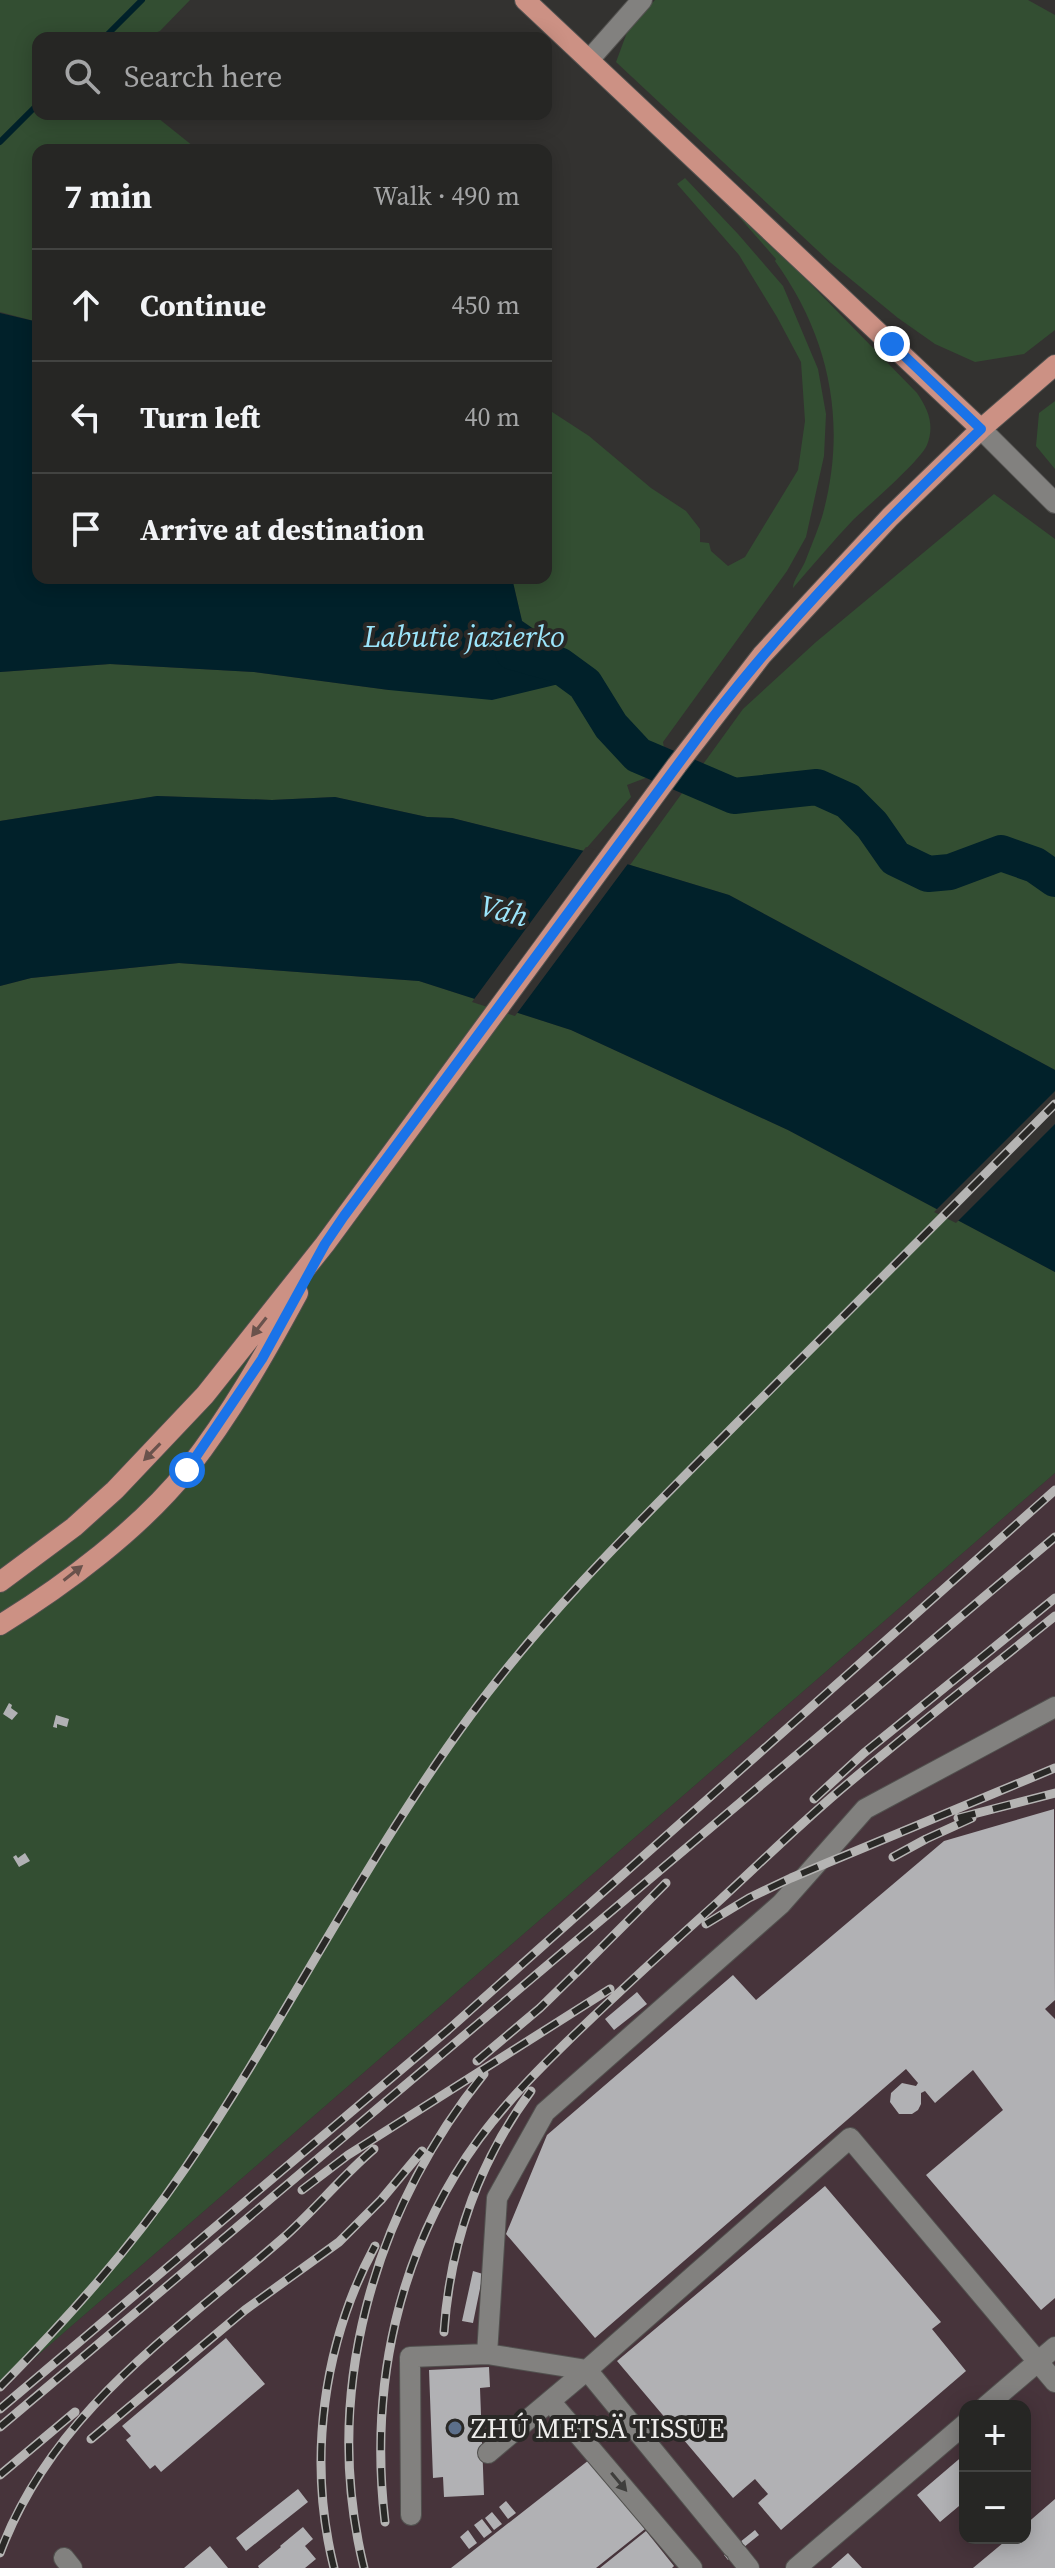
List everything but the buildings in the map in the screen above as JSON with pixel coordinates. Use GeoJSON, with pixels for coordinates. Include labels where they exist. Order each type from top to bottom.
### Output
{"type":"FeatureCollection","features":[{"type":"Feature","properties":{"kind":"main road"},"geometry":{"type":"LineString","coordinates":[[525,0],[981,429]]}},
{"type":"Feature","properties":{"kind":"main road"},"geometry":{"type":"LineString","coordinates":[[0,1582],[74,1527],[115,1490],[205,1395],[325,1244],[713,717],[762,655],[890,517],[981,429],[1055,365]]}},
{"type":"Feature","properties":{"kind":"main road"},"geometry":{"type":"LineString","coordinates":[[5,1622],[117,1539],[187,1470],[262,1359],[325,1244]]}},
{"type":"Feature","properties":{"kind":"street"},"geometry":{"type":"LineString","coordinates":[[589,60],[642,0]]}},
{"type":"Feature","properties":{"kind":"street"},"geometry":{"type":"LineString","coordinates":[[981,429],[1055,503]]}},
{"type":"Feature","properties":{"kind":"street"},"geometry":{"type":"LineString","coordinates":[[487,2354],[497,2198],[545,2112],[781,1904],[865,1809],[1055,1707]]}},
{"type":"Feature","properties":{"kind":"street"},"geometry":{"type":"LineString","coordinates":[[488,2453],[850,2138],[1055,2382]]}},
{"type":"Feature","properties":{"kind":"street"},"geometry":{"type":"LineString","coordinates":[[993,2400],[1055,2347]]}},
{"type":"Feature","properties":{"kind":"street"},"geometry":{"type":"LineString","coordinates":[[411,2515],[410,2357],[487,2354],[587,2370],[740,2556]]}},
{"type":"Feature","properties":{"kind":"street"},"geometry":{"type":"LineString","coordinates":[[550,2401],[692,2568]]}},
{"type":"Feature","properties":{"kind":"street"},"geometry":{"type":"LineString","coordinates":[[796,2568],[959,2429]]}},
{"type":"Feature","properties":{"kind":"shaded area"},"geometry":{"type":"Polygon","coordinates":[[[1055,1473],[1055,2568],[0,2568],[0,2388],[1055,1473]]]}},
{"type":"Feature","properties":{"kind":"green space"},"geometry":{"type":"Polygon","coordinates":[[[0,0],[190,0],[157,32],[32,32],[32,120],[160,120],[190,144],[32,144],[32,320],[0,312],[0,0]]]}},
{"type":"Feature","properties":{"kind":"green space"},"geometry":{"type":"Polygon","coordinates":[[[655,0],[1028,0],[1055,15],[1055,330],[1024,354],[975,362],[935,344],[831,263],[616,62],[629,27],[655,0]]]}},
{"type":"Feature","properties":{"kind":"green space"},"geometry":{"type":"Polygon","coordinates":[[[685,178],[783,286],[818,369],[826,414],[824,456],[806,537],[787,571],[663,742],[664,748],[652,755],[648,777],[627,785],[631,797],[584,851],[452,818],[427,817],[335,797],[272,800],[157,796],[0,821],[0,672],[110,664],[254,672],[389,690],[560,647],[522,621],[513,584],[552,584],[552,412],[589,436],[651,488],[686,511],[700,529],[700,542],[709,543],[711,551],[728,566],[745,557],[798,470],[805,421],[801,362],[739,255],[677,184],[685,178]]]}},
{"type":"Feature","properties":{"kind":"green space"},"geometry":{"type":"Polygon","coordinates":[[[732,209],[795,268],[917,393],[930,424],[927,445],[922,452],[854,519],[793,588],[820,523],[830,483],[833,416],[829,383],[821,351],[794,290],[776,259],[732,209]]]}},
{"type":"Feature","properties":{"kind":"green space"},"geometry":{"type":"Polygon","coordinates":[[[1055,401],[1055,469],[1036,446],[1039,413],[1055,401]]]}},
{"type":"Feature","properties":{"kind":"green space"},"geometry":{"type":"Polygon","coordinates":[[[994,494],[1055,539],[1055,1070],[729,895],[630,865],[743,709],[816,642],[994,494]]]}},
{"type":"Feature","properties":{"kind":"green space"},"geometry":{"type":"Polygon","coordinates":[[[179,963],[419,981],[571,1030],[788,1130],[1055,1272],[1055,1473],[0,2388],[0,986],[31,978],[179,963]]]}},
{"type":"Feature","properties":{"kind":"water","name":"Labutie jazierko"},"geometry":{"type":"Polygon","coordinates":[[[0,313],[32,321],[32,584],[513,584],[522,621],[560,647],[559,684],[492,700],[254,672],[110,664],[0,672],[0,313]]]}},
{"type":"Feature","properties":{"kind":"water","name":"Váh"},"geometry":{"type":"Polygon","coordinates":[[[157,796],[272,800],[335,797],[427,817],[452,818],[584,851],[729,895],[1055,1070],[1055,1272],[788,1130],[571,1030],[419,981],[179,963],[31,978],[0,986],[0,821],[157,796]]]}},
{"type":"Feature","properties":{"kind":"pier"},"geometry":{"type":"Polygon","coordinates":[[[586,847],[630,861],[515,1016],[472,1002],[586,847]]]}},
{"type":"Feature","properties":{"kind":"pier"},"geometry":{"type":"Polygon","coordinates":[[[1055,1091],[1055,1124],[956,1223],[934,1212],[1055,1091]]]}},
{"type":"Feature","properties":{"kind":"waterway"},"geometry":{"type":"LineString","coordinates":[[110,32],[142,0]]}},
{"type":"Feature","properties":{"kind":"waterway"},"geometry":{"type":"LineString","coordinates":[[0,142],[32,110]]}},
{"type":"Feature","properties":{"kind":"waterway"},"geometry":{"type":"LineString","coordinates":[[513,652],[559,665],[585,684],[611,726],[638,755],[734,796],[817,787],[848,801],[872,825],[895,858],[928,874],[950,872],[1001,853],[1035,865],[1055,879]]}},
{"type":"Feature","properties":{"kind":"railway"},"geometry":{"type":"LineString","coordinates":[[0,2387],[97,2283],[184,2170],[431,1771],[531,1639],[631,1530],[1055,1104]]}},
{"type":"Feature","properties":{"kind":"railway"},"geometry":{"type":"LineString","coordinates":[[0,2409],[448,2030],[1055,1490]]}},
{"type":"Feature","properties":{"kind":"railway"},"geometry":{"type":"LineString","coordinates":[[0,2427],[1055,1537]]}},
{"type":"Feature","properties":{"kind":"railway"},"geometry":{"type":"LineString","coordinates":[[814,1799],[864,1753],[1055,1598]]}},
{"type":"Feature","properties":{"kind":"railway"},"geometry":{"type":"LineString","coordinates":[[385,2522],[381,2471],[382,2420],[386,2370],[396,2321],[409,2273],[428,2227],[451,2182],[479,2139],[512,2098],[573,2036],[809,1818],[1055,1616]]}},
{"type":"Feature","properties":{"kind":"railway"},"geometry":{"type":"LineString","coordinates":[[706,1924],[749,1898],[791,1878],[1055,1768]]}},
{"type":"Feature","properties":{"kind":"railway"},"geometry":{"type":"LineString","coordinates":[[958,1818],[1055,1793]]}},
{"type":"Feature","properties":{"kind":"railway"},"geometry":{"type":"LineString","coordinates":[[893,1857],[972,1818]]}},
{"type":"Feature","properties":{"kind":"railway"},"geometry":{"type":"LineString","coordinates":[[576,1973],[666,1883]]}},
{"type":"Feature","properties":{"kind":"railway"},"geometry":{"type":"LineString","coordinates":[[477,2061],[540,2008],[582,1967]]}},
{"type":"Feature","properties":{"kind":"railway"},"geometry":{"type":"LineString","coordinates":[[302,2190],[348,2155],[610,1989]]}},
{"type":"Feature","properties":{"kind":"railway"},"geometry":{"type":"LineString","coordinates":[[364,2568],[352,2502],[349,2436],[354,2371],[366,2307],[386,2245],[412,2185],[445,2128],[484,2074]]}},
{"type":"Feature","properties":{"kind":"railway"},"geometry":{"type":"LineString","coordinates":[[444,2332],[453,2267],[470,2206],[496,2147],[531,2091]]}},
{"type":"Feature","properties":{"kind":"railway"},"geometry":{"type":"LineString","coordinates":[[0,2553],[23,2503],[51,2457],[84,2416],[159,2343],[294,2228],[374,2149]]}},
{"type":"Feature","properties":{"kind":"railway"},"geometry":{"type":"LineString","coordinates":[[91,2439],[245,2310],[339,2242],[381,2200],[422,2151]]}},
{"type":"Feature","properties":{"kind":"railway"},"geometry":{"type":"LineString","coordinates":[[334,2568],[322,2486],[321,2444],[325,2403],[343,2322],[375,2246]]}},
{"type":"Feature","properties":{"kind":"railway"},"geometry":{"type":"LineString","coordinates":[[0,2475],[75,2412]]}},
{"type":"Feature","properties":{"kind":"place","name":"ZHÚ METSÄ TISSUE"},"geometry":{"type":"Point","coordinates":[455,2428]}},
{"type":"Feature","properties":{"kind":"route"},"geometry":{"type":"LineString","coordinates":[[187,1470],[262,1359],[325,1244],[344,1216],[713,717],[762,655],[817,594],[890,517],[981,429],[892,344]]}}]}
